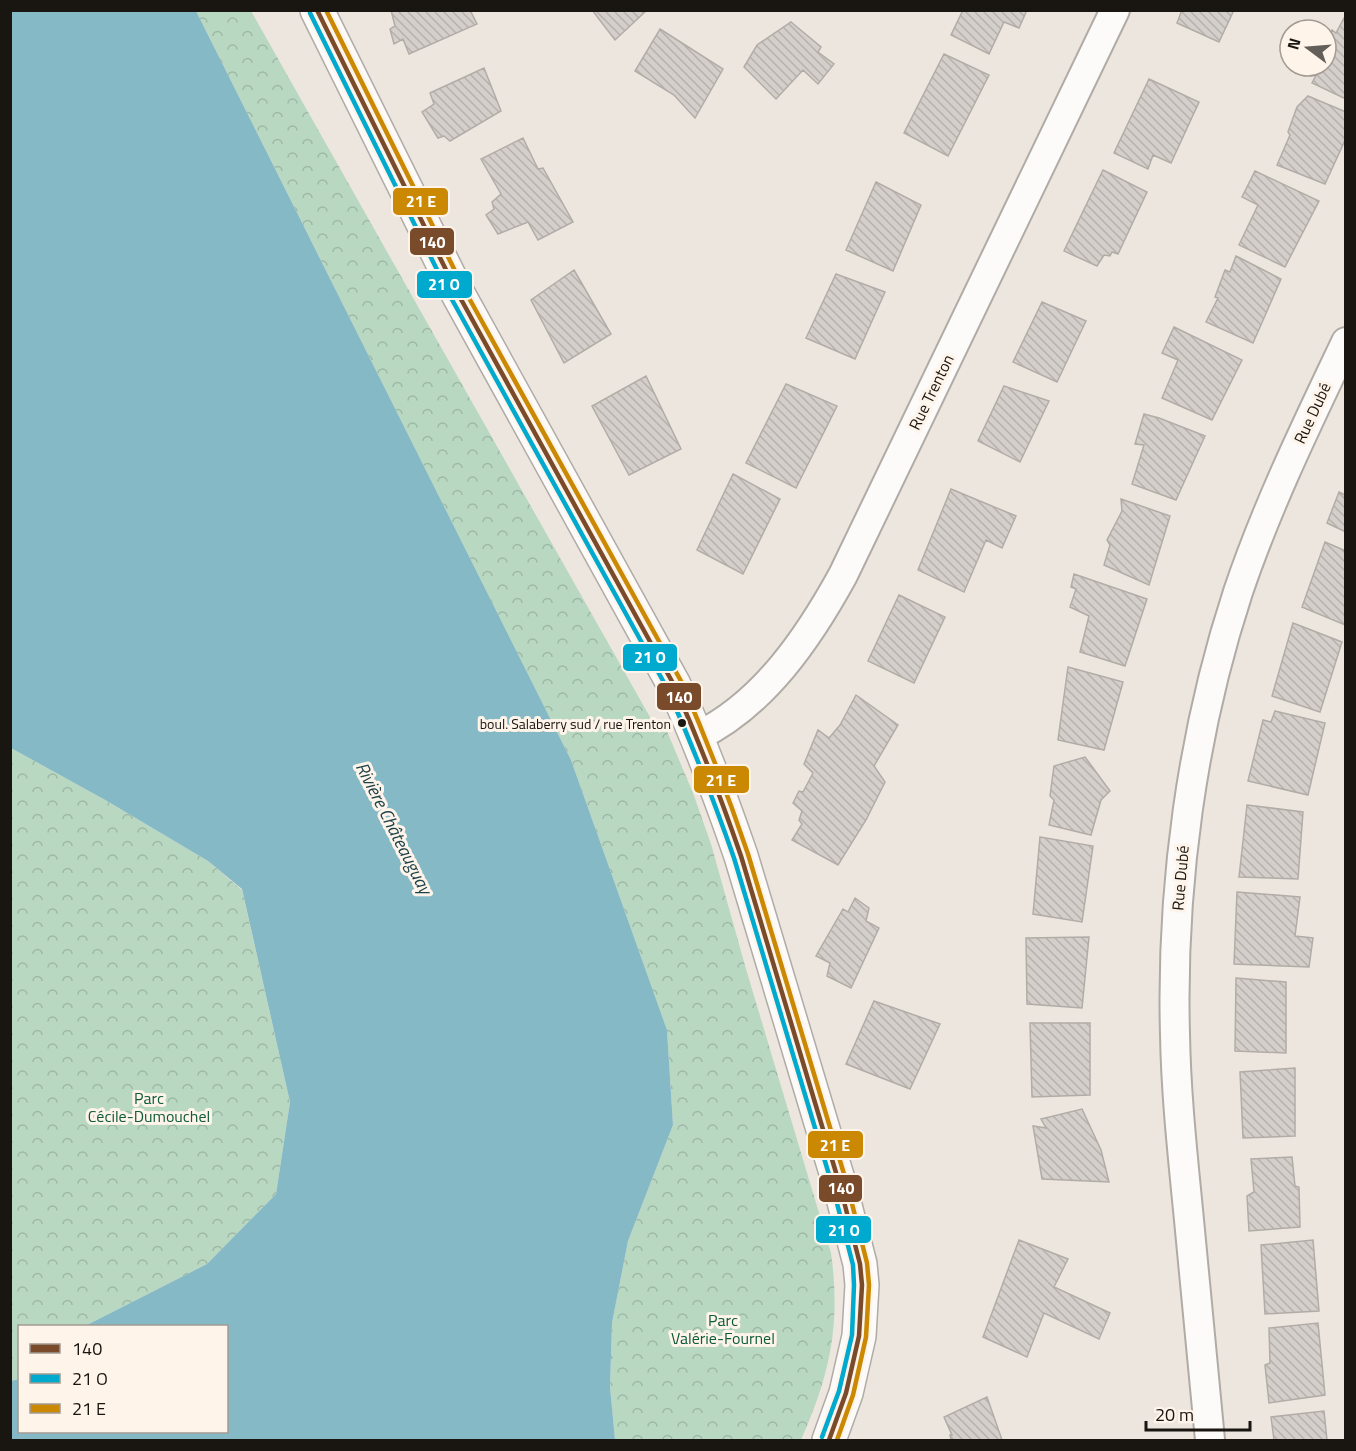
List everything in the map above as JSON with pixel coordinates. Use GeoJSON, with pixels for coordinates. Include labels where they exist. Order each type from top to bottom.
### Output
{"type":"FeatureCollection","features":[{"type":"Feature","properties":{"kind":"street"},"geometry":{"type":"LineString","coordinates":[[317,10],[456,292],[674,685],[698,736],[741,856],[840,1186],[860,1264],[862,1285],[859,1336],[846,1393],[829,1440]]}},
{"type":"Feature","properties":{"kind":"street","name":"Rue Trenton"},"geometry":{"type":"LineString","coordinates":[[698,736],[727,719],[763,688],[825,608],[1115,10]]}},
{"type":"Feature","properties":{"kind":"street","name":"Rue Dubé"},"geometry":{"type":"LineString","coordinates":[[1210,1440],[1180,1137],[1174,1035],[1177,910],[1185,827],[1211,692],[1238,591],[1290,459],[1346,342]]}},
{"type":"Feature","properties":{"kind":"green space","name":"Parc Valérie-Fournel"},"geometry":{"type":"Polygon","coordinates":[[[196,11],[251,11],[659,733],[666,729],[693,793],[711,844],[831,1253],[835,1303],[831,1349],[819,1393],[801,1440],[615,1440],[610,1387],[612,1323],[628,1241],[673,1125],[667,1030],[571,760],[196,11]]]}},
{"type":"Feature","properties":{"kind":"green space","name":"Parc Cécile-Dumouchel"},"geometry":{"type":"Polygon","coordinates":[[[11,748],[208,861],[242,890],[290,1102],[276,1194],[207,1264],[87,1325],[18,1325],[18,1379],[11,1381],[11,748]]]}},
{"type":"Feature","properties":{"kind":"water","name":"Rivière Châteauguay"},"geometry":{"type":"Polygon","coordinates":[[[11,10],[196,11],[571,760],[667,1030],[673,1125],[628,1241],[612,1323],[610,1387],[615,1440],[11,1440],[11,1381],[18,1379],[18,1433],[228,1433],[228,1325],[87,1325],[207,1264],[276,1194],[290,1102],[242,889],[208,861],[11,748],[11,10]]]}},
{"type":"Feature","properties":{"kind":"building"},"geometry":{"type":"Polygon","coordinates":[[[391,10],[470,10],[477,24],[409,54],[403,39],[394,44],[390,29],[395,26],[391,10]]]}},
{"type":"Feature","properties":{"kind":"building"},"geometry":{"type":"Polygon","coordinates":[[[592,10],[647,10],[615,40],[592,10]]]}},
{"type":"Feature","properties":{"kind":"building"},"geometry":{"type":"Polygon","coordinates":[[[963,10],[1027,10],[1019,28],[1004,22],[989,54],[951,35],[963,10]]]}},
{"type":"Feature","properties":{"kind":"building"},"geometry":{"type":"Polygon","coordinates":[[[1182,10],[1234,10],[1219,42],[1177,23],[1182,10]]]}},
{"type":"Feature","properties":{"kind":"building"},"geometry":{"type":"Polygon","coordinates":[[[1344,18],[1346,19],[1346,99],[1312,83],[1315,78],[1338,78],[1338,29],[1344,18]]]}},
{"type":"Feature","properties":{"kind":"building"},"geometry":{"type":"Polygon","coordinates":[[[791,22],[821,47],[818,52],[834,64],[818,84],[803,70],[776,99],[744,67],[757,45],[791,22]]]}},
{"type":"Feature","properties":{"kind":"building"},"geometry":{"type":"Polygon","coordinates":[[[660,29],[723,69],[695,118],[674,95],[635,71],[660,29]]]}},
{"type":"Feature","properties":{"kind":"building"},"geometry":{"type":"Polygon","coordinates":[[[944,54],[989,75],[948,156],[904,133],[944,54]]]}},
{"type":"Feature","properties":{"kind":"building"},"geometry":{"type":"Polygon","coordinates":[[[484,68],[501,111],[450,141],[444,136],[438,138],[422,112],[434,104],[430,93],[484,68]]]}},
{"type":"Feature","properties":{"kind":"building"},"geometry":{"type":"Polygon","coordinates":[[[1149,79],[1199,102],[1171,163],[1153,155],[1148,169],[1114,153],[1149,79]]]}},
{"type":"Feature","properties":{"kind":"building"},"geometry":{"type":"Polygon","coordinates":[[[1308,96],[1346,112],[1346,138],[1325,184],[1277,165],[1290,135],[1288,132],[1297,107],[1308,96]]]}},
{"type":"Feature","properties":{"kind":"building"},"geometry":{"type":"Polygon","coordinates":[[[523,138],[538,169],[543,168],[573,222],[538,240],[528,222],[498,234],[486,215],[494,209],[492,202],[501,194],[481,159],[523,138]]]}},
{"type":"Feature","properties":{"kind":"building"},"geometry":{"type":"Polygon","coordinates":[[[1103,170],[1147,192],[1118,254],[1112,252],[1110,256],[1104,255],[1097,266],[1064,251],[1103,170]]]}},
{"type":"Feature","properties":{"kind":"building"},"geometry":{"type":"Polygon","coordinates":[[[1255,171],[1319,201],[1285,267],[1239,245],[1258,205],[1242,197],[1255,171]]]}},
{"type":"Feature","properties":{"kind":"building"},"geometry":{"type":"Polygon","coordinates":[[[876,182],[921,205],[893,271],[846,250],[876,182]]]}},
{"type":"Feature","properties":{"kind":"building"},"geometry":{"type":"Polygon","coordinates":[[[1236,256],[1281,279],[1253,343],[1206,322],[1218,298],[1215,297],[1225,270],[1230,272],[1236,256]]]}},
{"type":"Feature","properties":{"kind":"building"},"geometry":{"type":"Polygon","coordinates":[[[574,270],[611,334],[564,363],[531,300],[574,270]]]}},
{"type":"Feature","properties":{"kind":"building"},"geometry":{"type":"Polygon","coordinates":[[[836,274],[885,292],[855,359],[806,338],[836,274]]]}},
{"type":"Feature","properties":{"kind":"building"},"geometry":{"type":"Polygon","coordinates":[[[1042,302],[1086,321],[1057,382],[1013,362],[1042,302]]]}},
{"type":"Feature","properties":{"kind":"building"},"geometry":{"type":"Polygon","coordinates":[[[1174,327],[1242,360],[1212,420],[1162,398],[1178,360],[1162,353],[1174,327]]]}},
{"type":"Feature","properties":{"kind":"building"},"geometry":{"type":"Polygon","coordinates":[[[646,376],[681,449],[629,475],[592,406],[646,376]]]}},
{"type":"Feature","properties":{"kind":"building"},"geometry":{"type":"Polygon","coordinates":[[[786,384],[837,406],[796,488],[746,463],[786,384]]]}},
{"type":"Feature","properties":{"kind":"building"},"geometry":{"type":"Polygon","coordinates":[[[1004,386],[1049,401],[1020,462],[978,441],[1004,386]]]}},
{"type":"Feature","properties":{"kind":"building"},"geometry":{"type":"Polygon","coordinates":[[[1144,414],[1205,436],[1176,500],[1132,484],[1144,445],[1135,444],[1144,414]]]}},
{"type":"Feature","properties":{"kind":"building"},"geometry":{"type":"Polygon","coordinates":[[[733,474],[780,499],[743,574],[697,550],[733,474]]]}},
{"type":"Feature","properties":{"kind":"building"},"geometry":{"type":"Polygon","coordinates":[[[951,489],[1016,516],[1002,548],[986,540],[964,592],[918,570],[951,489]]]}},
{"type":"Feature","properties":{"kind":"building"},"geometry":{"type":"Polygon","coordinates":[[[1339,492],[1346,494],[1346,532],[1327,523],[1339,492]]]}},
{"type":"Feature","properties":{"kind":"building"},"geometry":{"type":"Polygon","coordinates":[[[1121,499],[1170,516],[1149,585],[1104,565],[1110,545],[1107,540],[1122,511],[1121,499]]]}},
{"type":"Feature","properties":{"kind":"building"},"geometry":{"type":"Polygon","coordinates":[[[1325,542],[1346,551],[1345,625],[1302,607],[1325,542]]]}},
{"type":"Feature","properties":{"kind":"building"},"geometry":{"type":"Polygon","coordinates":[[[1074,574],[1147,599],[1125,666],[1080,652],[1089,616],[1070,607],[1076,589],[1071,587],[1074,574]]]}},
{"type":"Feature","properties":{"kind":"building"},"geometry":{"type":"Polygon","coordinates":[[[899,595],[945,617],[914,683],[868,661],[899,595]]]}},
{"type":"Feature","properties":{"kind":"building"},"geometry":{"type":"Polygon","coordinates":[[[1293,623],[1342,642],[1320,712],[1272,696],[1293,623]]]}},
{"type":"Feature","properties":{"kind":"building"},"geometry":{"type":"Polygon","coordinates":[[[1068,667],[1123,682],[1104,750],[1058,740],[1068,667]]]}},
{"type":"Feature","properties":{"kind":"building"},"geometry":{"type":"Polygon","coordinates":[[[856,695],[898,725],[874,766],[885,782],[866,820],[838,865],[792,840],[802,824],[799,820],[802,811],[793,803],[799,791],[803,792],[813,773],[804,764],[818,730],[829,738],[840,725],[856,695]]]}},
{"type":"Feature","properties":{"kind":"building"},"geometry":{"type":"Polygon","coordinates":[[[1275,711],[1325,723],[1308,795],[1248,781],[1263,720],[1271,722],[1275,711]]]}},
{"type":"Feature","properties":{"kind":"building"},"geometry":{"type":"Polygon","coordinates":[[[1085,757],[1110,791],[1101,800],[1091,835],[1049,825],[1054,800],[1050,796],[1054,766],[1085,757]]]}},
{"type":"Feature","properties":{"kind":"building"},"geometry":{"type":"Polygon","coordinates":[[[1247,805],[1303,812],[1298,879],[1239,877],[1247,805]]]}},
{"type":"Feature","properties":{"kind":"building"},"geometry":{"type":"Polygon","coordinates":[[[1040,837],[1093,846],[1082,922],[1033,914],[1040,837]]]}},
{"type":"Feature","properties":{"kind":"building"},"geometry":{"type":"Polygon","coordinates":[[[1237,892],[1300,897],[1295,936],[1313,938],[1309,967],[1234,964],[1237,892]]]}},
{"type":"Feature","properties":{"kind":"building"},"geometry":{"type":"Polygon","coordinates":[[[855,898],[869,908],[866,921],[879,928],[851,988],[827,976],[830,963],[816,956],[843,909],[848,912],[855,898]]]}},
{"type":"Feature","properties":{"kind":"building"},"geometry":{"type":"Polygon","coordinates":[[[1089,937],[1082,1008],[1027,1004],[1026,938],[1089,937]]]}},
{"type":"Feature","properties":{"kind":"building"},"geometry":{"type":"Polygon","coordinates":[[[1236,978],[1286,982],[1286,1053],[1235,1051],[1236,978]]]}},
{"type":"Feature","properties":{"kind":"building"},"geometry":{"type":"Polygon","coordinates":[[[874,1001],[940,1024],[910,1089],[846,1064],[874,1001]]]}},
{"type":"Feature","properties":{"kind":"building"},"geometry":{"type":"Polygon","coordinates":[[[1030,1023],[1090,1023],[1090,1095],[1032,1097],[1030,1023]]]}},
{"type":"Feature","properties":{"kind":"building"},"geometry":{"type":"Polygon","coordinates":[[[1295,1068],[1295,1136],[1243,1138],[1240,1072],[1295,1068]]]}},
{"type":"Feature","properties":{"kind":"building"},"geometry":{"type":"Polygon","coordinates":[[[1082,1109],[1101,1150],[1109,1182],[1042,1179],[1033,1126],[1046,1128],[1041,1119],[1082,1109]]]}},
{"type":"Feature","properties":{"kind":"building"},"geometry":{"type":"Polygon","coordinates":[[[1292,1157],[1295,1186],[1299,1187],[1300,1227],[1249,1231],[1247,1196],[1254,1192],[1251,1159],[1292,1157]]]}},
{"type":"Feature","properties":{"kind":"building"},"geometry":{"type":"Polygon","coordinates":[[[1019,1240],[1068,1259],[1054,1287],[1110,1313],[1099,1339],[1044,1313],[1027,1357],[983,1337],[1019,1240]]]}},
{"type":"Feature","properties":{"kind":"building"},"geometry":{"type":"Polygon","coordinates":[[[1313,1240],[1319,1311],[1265,1314],[1261,1245],[1313,1240]]]}},
{"type":"Feature","properties":{"kind":"building"},"geometry":{"type":"Polygon","coordinates":[[[1318,1323],[1325,1395],[1269,1403],[1265,1365],[1270,1363],[1269,1328],[1318,1323]]]}},
{"type":"Feature","properties":{"kind":"building"},"geometry":{"type":"Polygon","coordinates":[[[987,1397],[1002,1440],[951,1440],[950,1435],[952,1435],[944,1417],[987,1397]]]}},
{"type":"Feature","properties":{"kind":"building"},"geometry":{"type":"Polygon","coordinates":[[[1324,1411],[1327,1440],[1274,1440],[1271,1417],[1324,1411]]]}},
{"type":"Feature","properties":{"kind":"transit line","name":"140"},"geometry":{"type":"LineString","coordinates":[[317,10],[457,292],[674,685],[718,791],[741,856],[840,1186],[860,1264],[862,1285],[859,1336],[846,1393],[829,1440]]}},
{"type":"Feature","properties":{"kind":"transit line"},"geometry":{"type":"LineString","coordinates":[[326,10],[464,289],[681,681],[733,810],[847,1184],[867,1263],[869,1285],[866,1337],[853,1395],[837,1440]]}},
{"type":"Feature","properties":{"kind":"transit line"},"geometry":{"type":"LineString","coordinates":[[310,13],[450,296],[667,688],[694,751],[734,858],[833,1188],[853,1265],[852,1335],[839,1391],[822,1437]]}},
{"type":"Feature","properties":{"kind":"place","name":"boul. Salaberry sud / rue Trenton"},"geometry":{"type":"Point","coordinates":[682,723]}}]}
